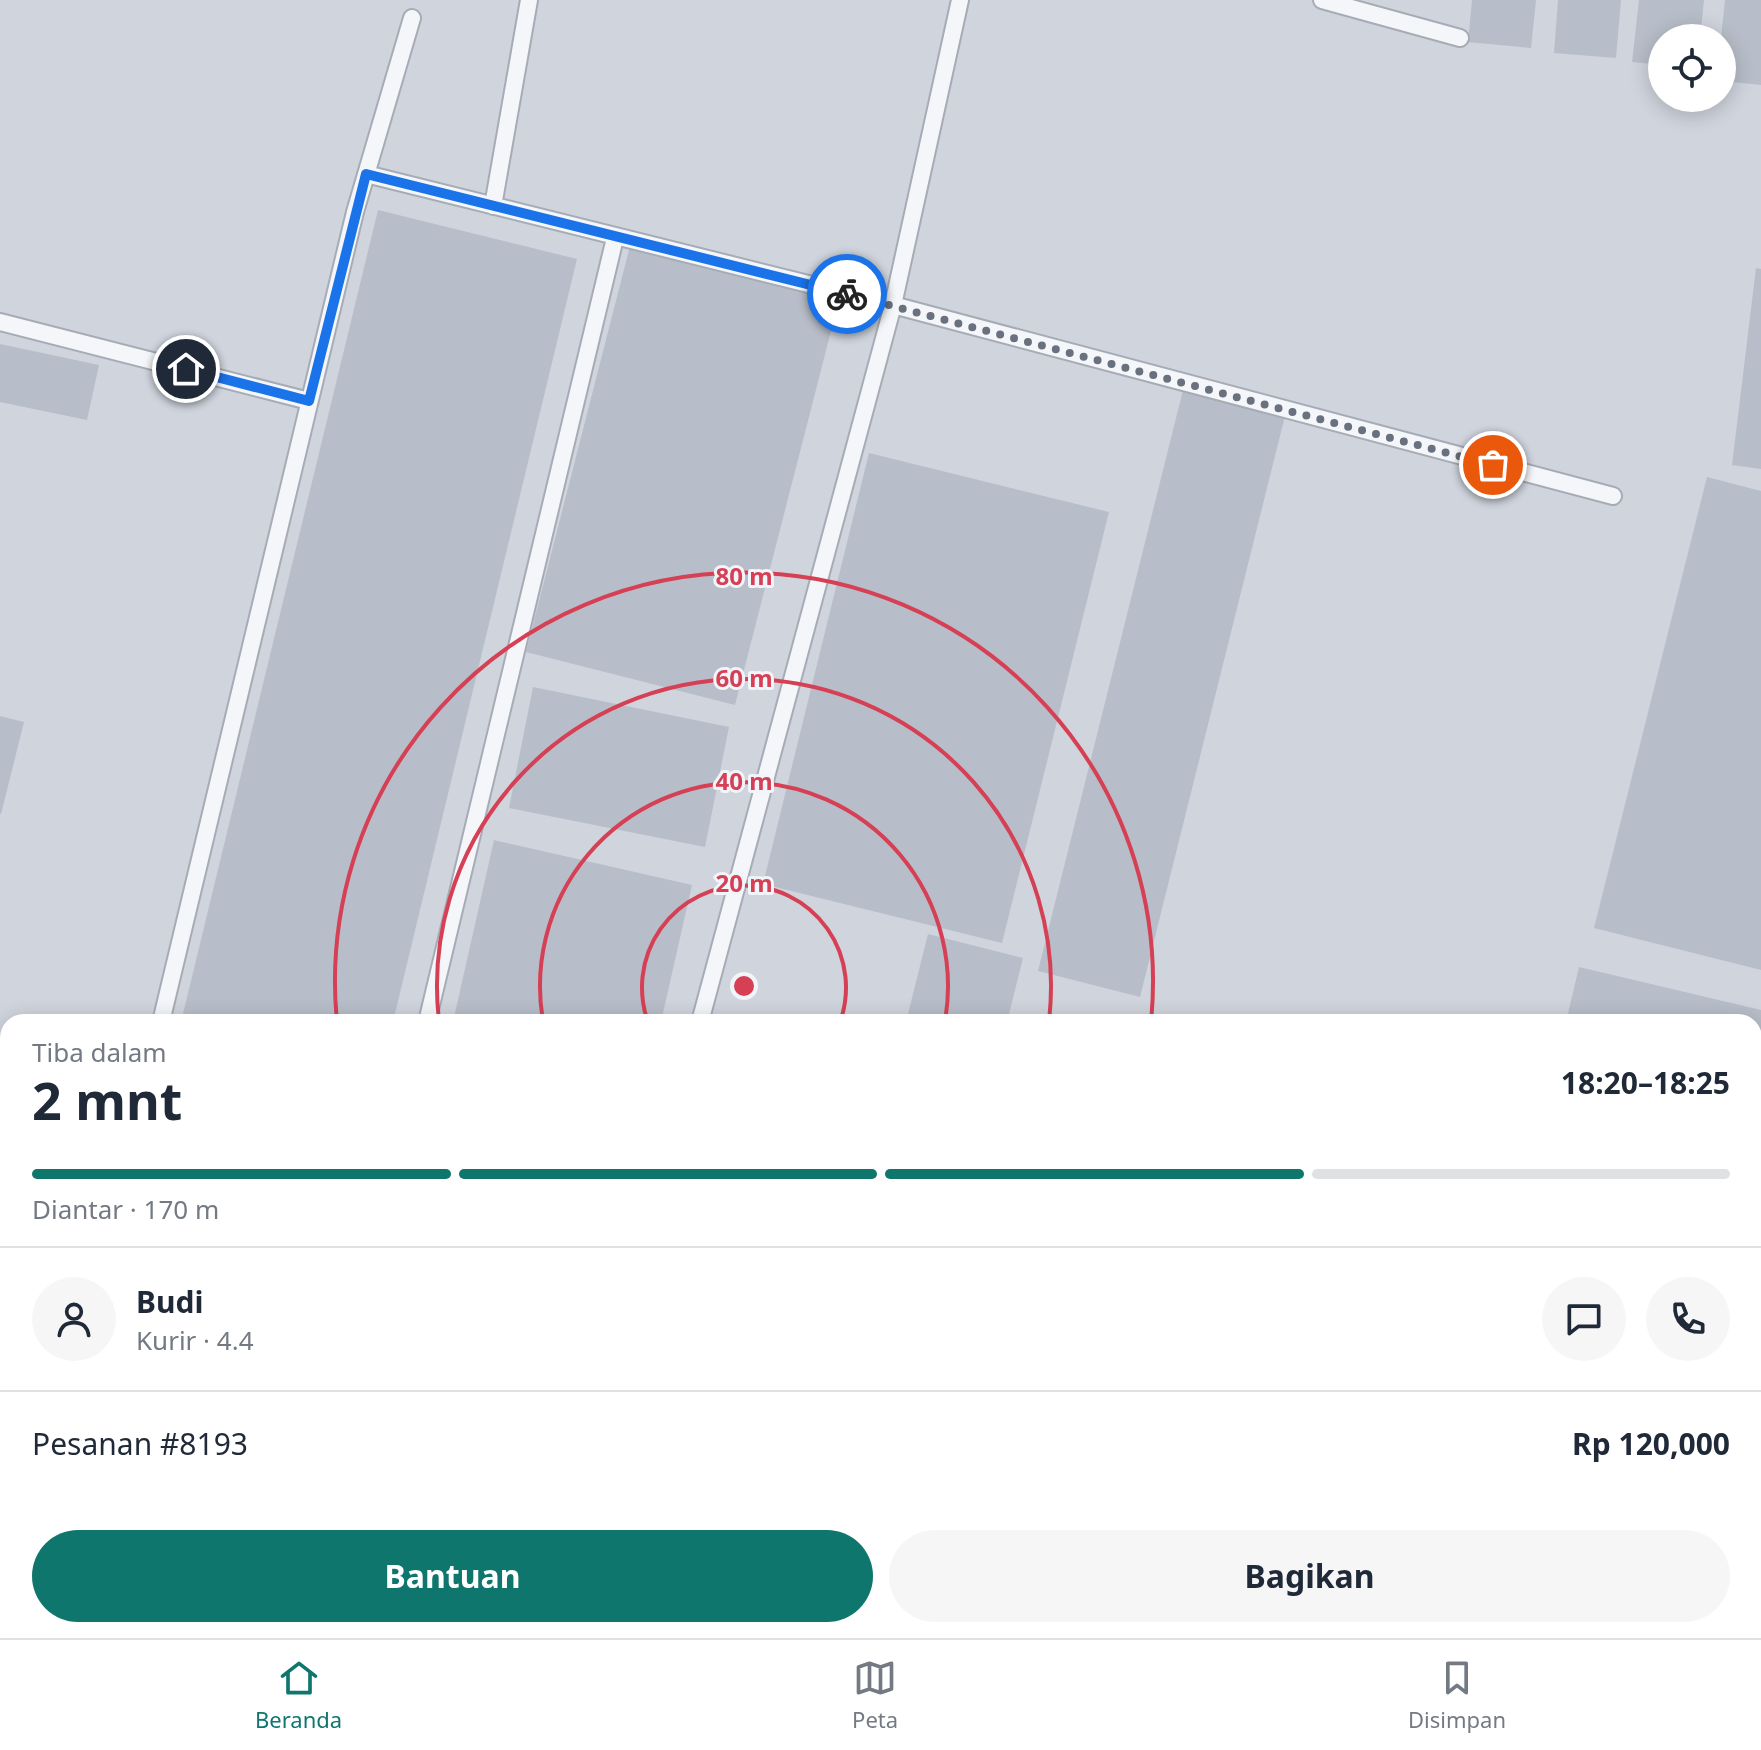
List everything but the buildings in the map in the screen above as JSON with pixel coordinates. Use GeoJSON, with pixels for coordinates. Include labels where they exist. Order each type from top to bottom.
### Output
{"type":"FeatureCollection","features":[{"type":"Feature","properties":{"kind":"lane"},"geometry":{"type":"LineString","coordinates":[[493,206],[529,0]]}},
{"type":"Feature","properties":{"kind":"lane"},"geometry":{"type":"LineString","coordinates":[[702,1014],[893,305],[960,0]]}},
{"type":"Feature","properties":{"kind":"lane"},"geometry":{"type":"LineString","coordinates":[[1322,0],[1460,38]]}},
{"type":"Feature","properties":{"kind":"lane"},"geometry":{"type":"LineString","coordinates":[[163,1014],[309,401],[366,174],[412,18]]}},
{"type":"Feature","properties":{"kind":"lane"},"geometry":{"type":"LineString","coordinates":[[366,174],[893,305],[1613,496]]}},
{"type":"Feature","properties":{"kind":"lane"},"geometry":{"type":"LineString","coordinates":[[429,1014],[615,238]]}},
{"type":"Feature","properties":{"kind":"lane"},"geometry":{"type":"LineString","coordinates":[[0,322],[309,401]]}},
{"type":"Feature","properties":{"kind":"shaded area"},"geometry":{"type":"Polygon","coordinates":[[[0,0],[1761,0],[1761,1014],[0,1014],[0,0]]]}},
{"type":"Feature","properties":{"kind":"way so far"},"geometry":{"type":"LineString","coordinates":[[847,294],[1493,465]]}},
{"type":"Feature","properties":{"kind":"route"},"geometry":{"type":"LineString","coordinates":[[186,369],[309,401],[366,174],[847,294]]}}]}
